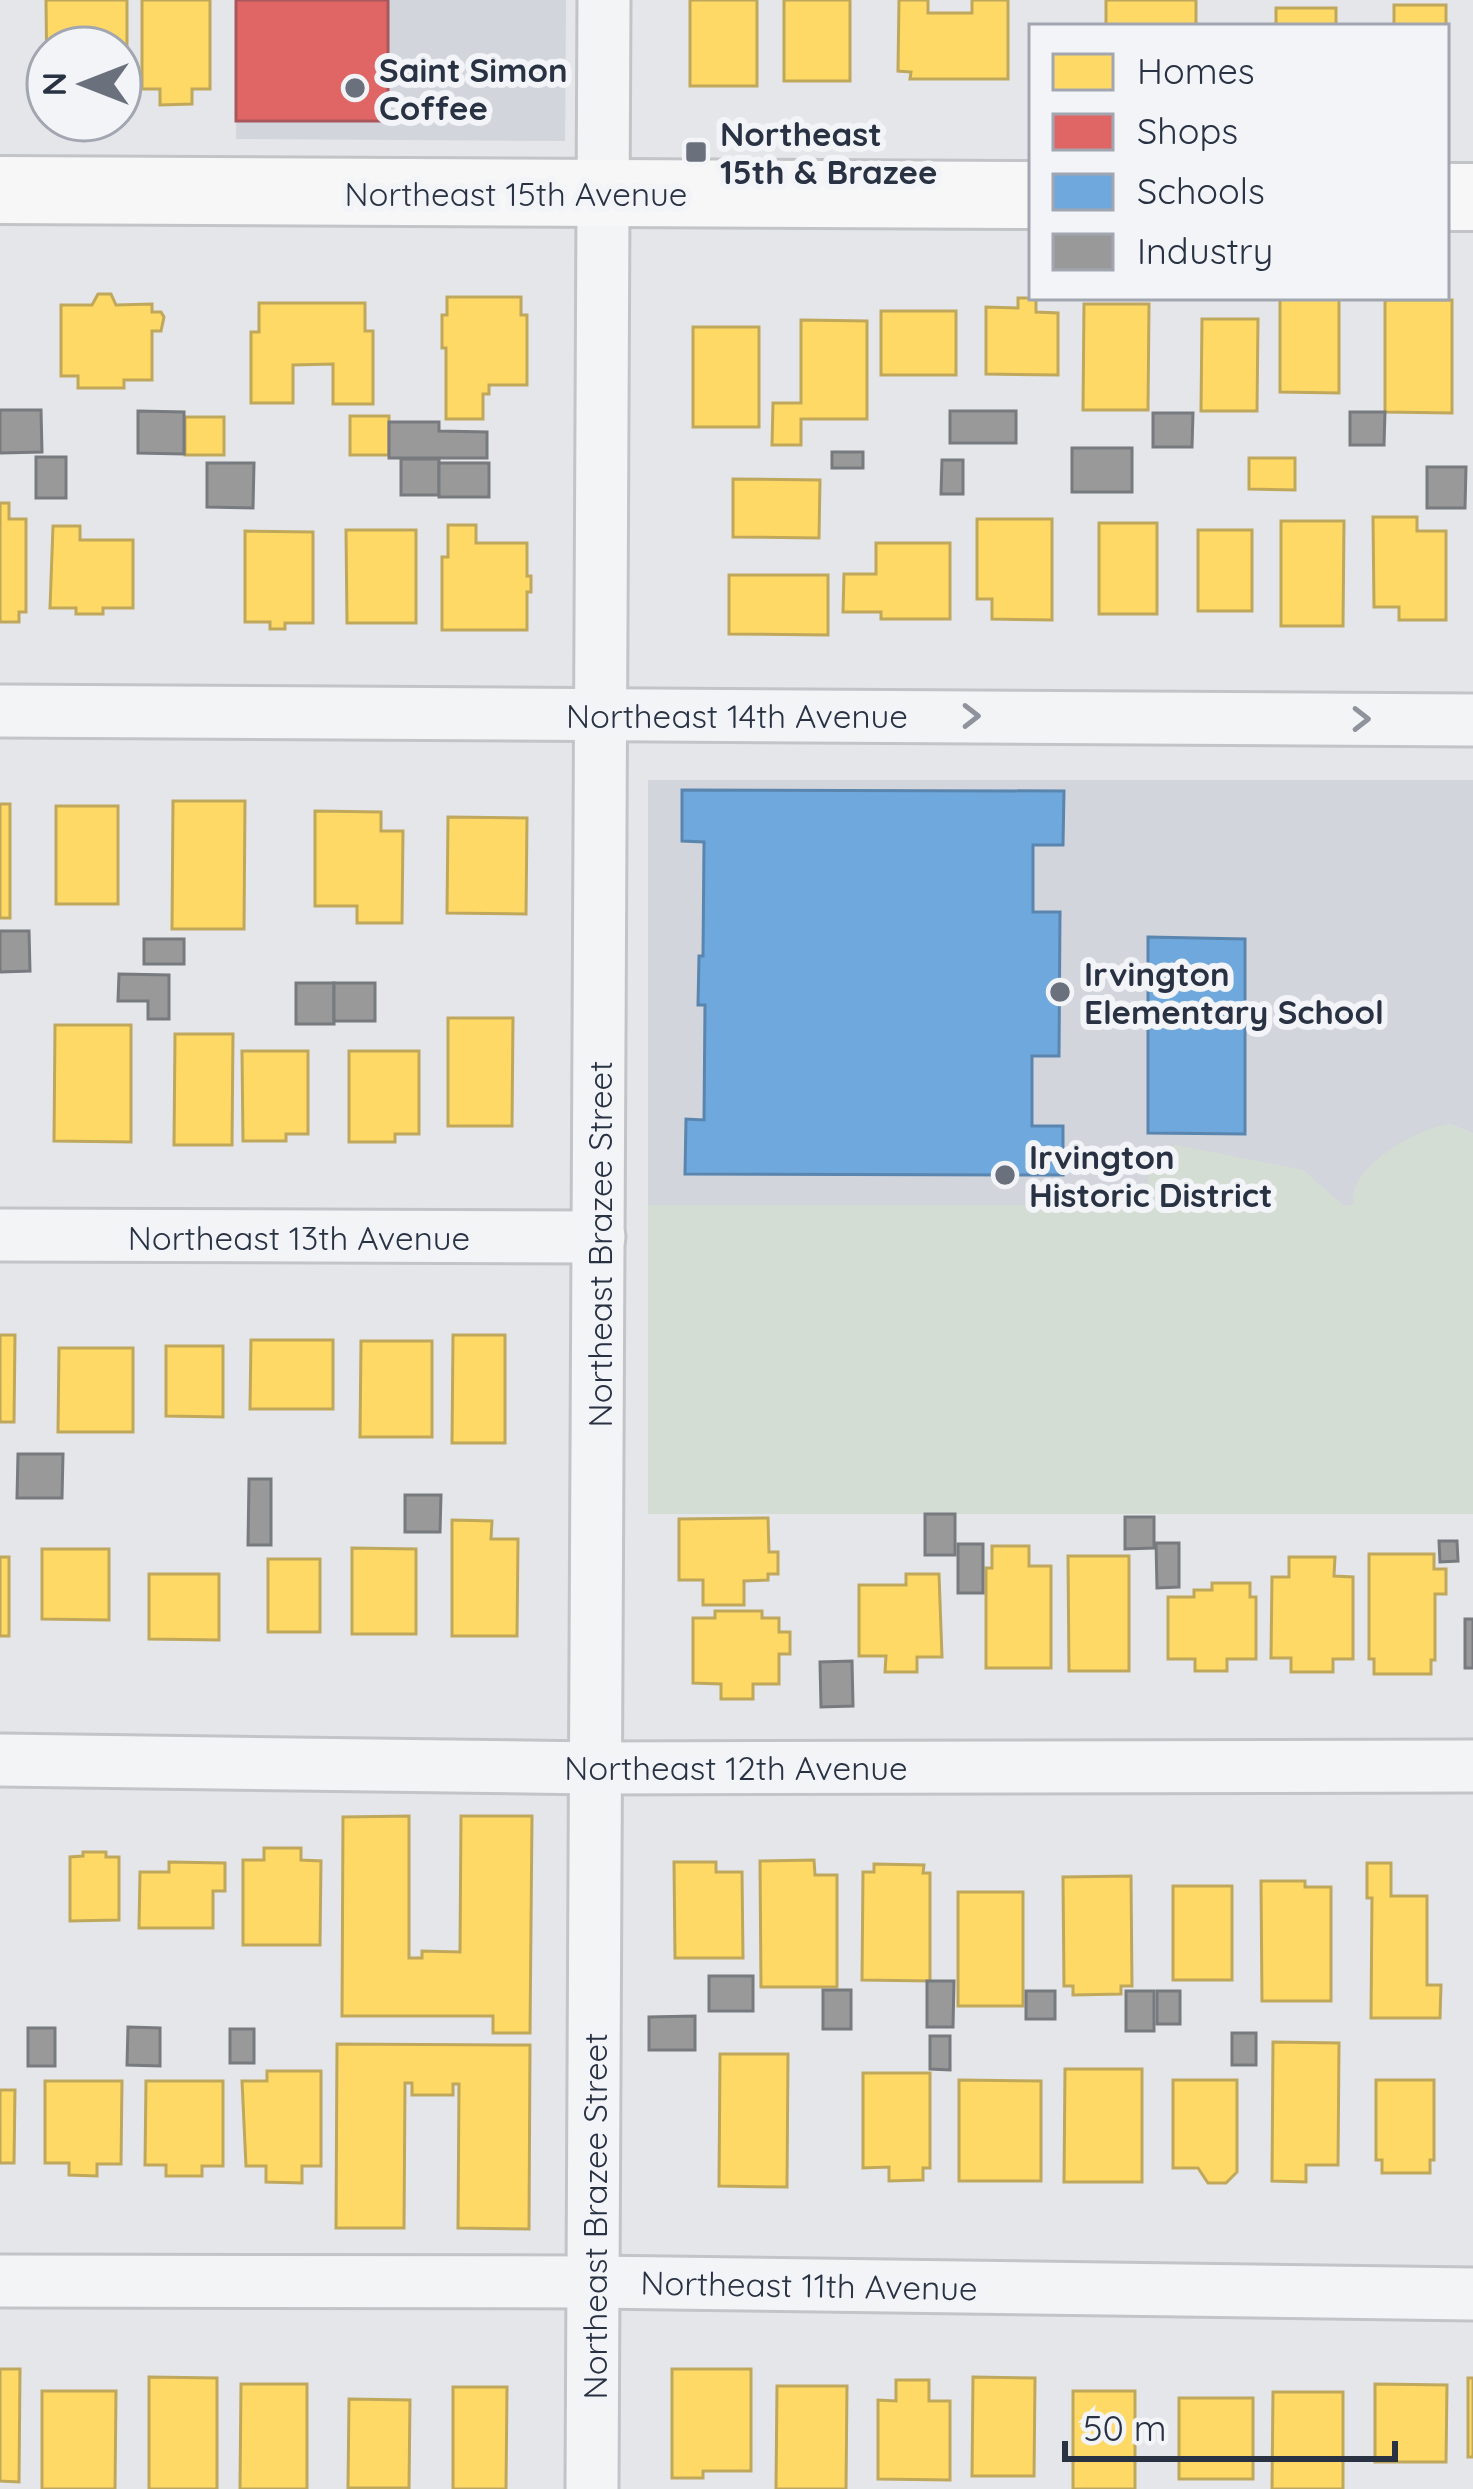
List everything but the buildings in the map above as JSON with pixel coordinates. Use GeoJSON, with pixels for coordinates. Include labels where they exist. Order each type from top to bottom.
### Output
{"type":"FeatureCollection","features":[{"type":"Feature","properties":{"kind":"street","name":"Northeast Brazee Street"},"geometry":{"type":"LineString","coordinates":[[592,2489],[604,0]]}},
{"type":"Feature","properties":{"kind":"street","name":"Northeast 15th Avenue"},"geometry":{"type":"LineString","coordinates":[[0,190],[1029,195]]}},
{"type":"Feature","properties":{"kind":"street","name":"Northeast 14th Avenue"},"geometry":{"type":"LineString","coordinates":[[0,712],[1473,720]]}},
{"type":"Feature","properties":{"kind":"street","name":"Northeast 13th Avenue"},"geometry":{"type":"LineString","coordinates":[[0,1235],[599,1238]]}},
{"type":"Feature","properties":{"kind":"street","name":"Northeast 12th Avenue"},"geometry":{"type":"LineString","coordinates":[[0,1760],[596,1768],[1473,1766]]}},
{"type":"Feature","properties":{"kind":"street","name":"Northeast 11th Avenue"},"geometry":{"type":"LineString","coordinates":[[0,2282],[594,2282],[1473,2294]]}},
{"type":"Feature","properties":{"kind":"shaded area"},"geometry":{"type":"Polygon","coordinates":[[[237,0],[566,0],[565,141],[236,139],[237,0]]]}},
{"type":"Feature","properties":{"kind":"shaded area","name":"Irvington Elementary School"},"geometry":{"type":"Polygon","coordinates":[[[648,780],[1473,780],[1473,1514],[648,1514],[648,780]]]}},
{"type":"Feature","properties":{"kind":"shaded area"},"geometry":{"type":"Polygon","coordinates":[[[1451,1124],[1473,1133],[1473,1514],[648,1514],[648,1205],[1148,1205],[1154,1161],[1176,1145],[1303,1170],[1343,1205],[1354,1205],[1354,1191],[1372,1164],[1403,1141],[1451,1124]]]}},
{"type":"Feature","properties":{"kind":"place","name":"Saint Simon Coffee"},"geometry":{"type":"Point","coordinates":[355,88]}},
{"type":"Feature","properties":{"kind":"place","name":"Northeast 15th & Brazee"},"geometry":{"type":"Point","coordinates":[696,152]}},
{"type":"Feature","properties":{"kind":"place","name":"Irvington Elementary School"},"geometry":{"type":"Point","coordinates":[1060,992]}},
{"type":"Feature","properties":{"kind":"place","name":"Irvington Historic District"},"geometry":{"type":"Point","coordinates":[1005,1175]}}]}
